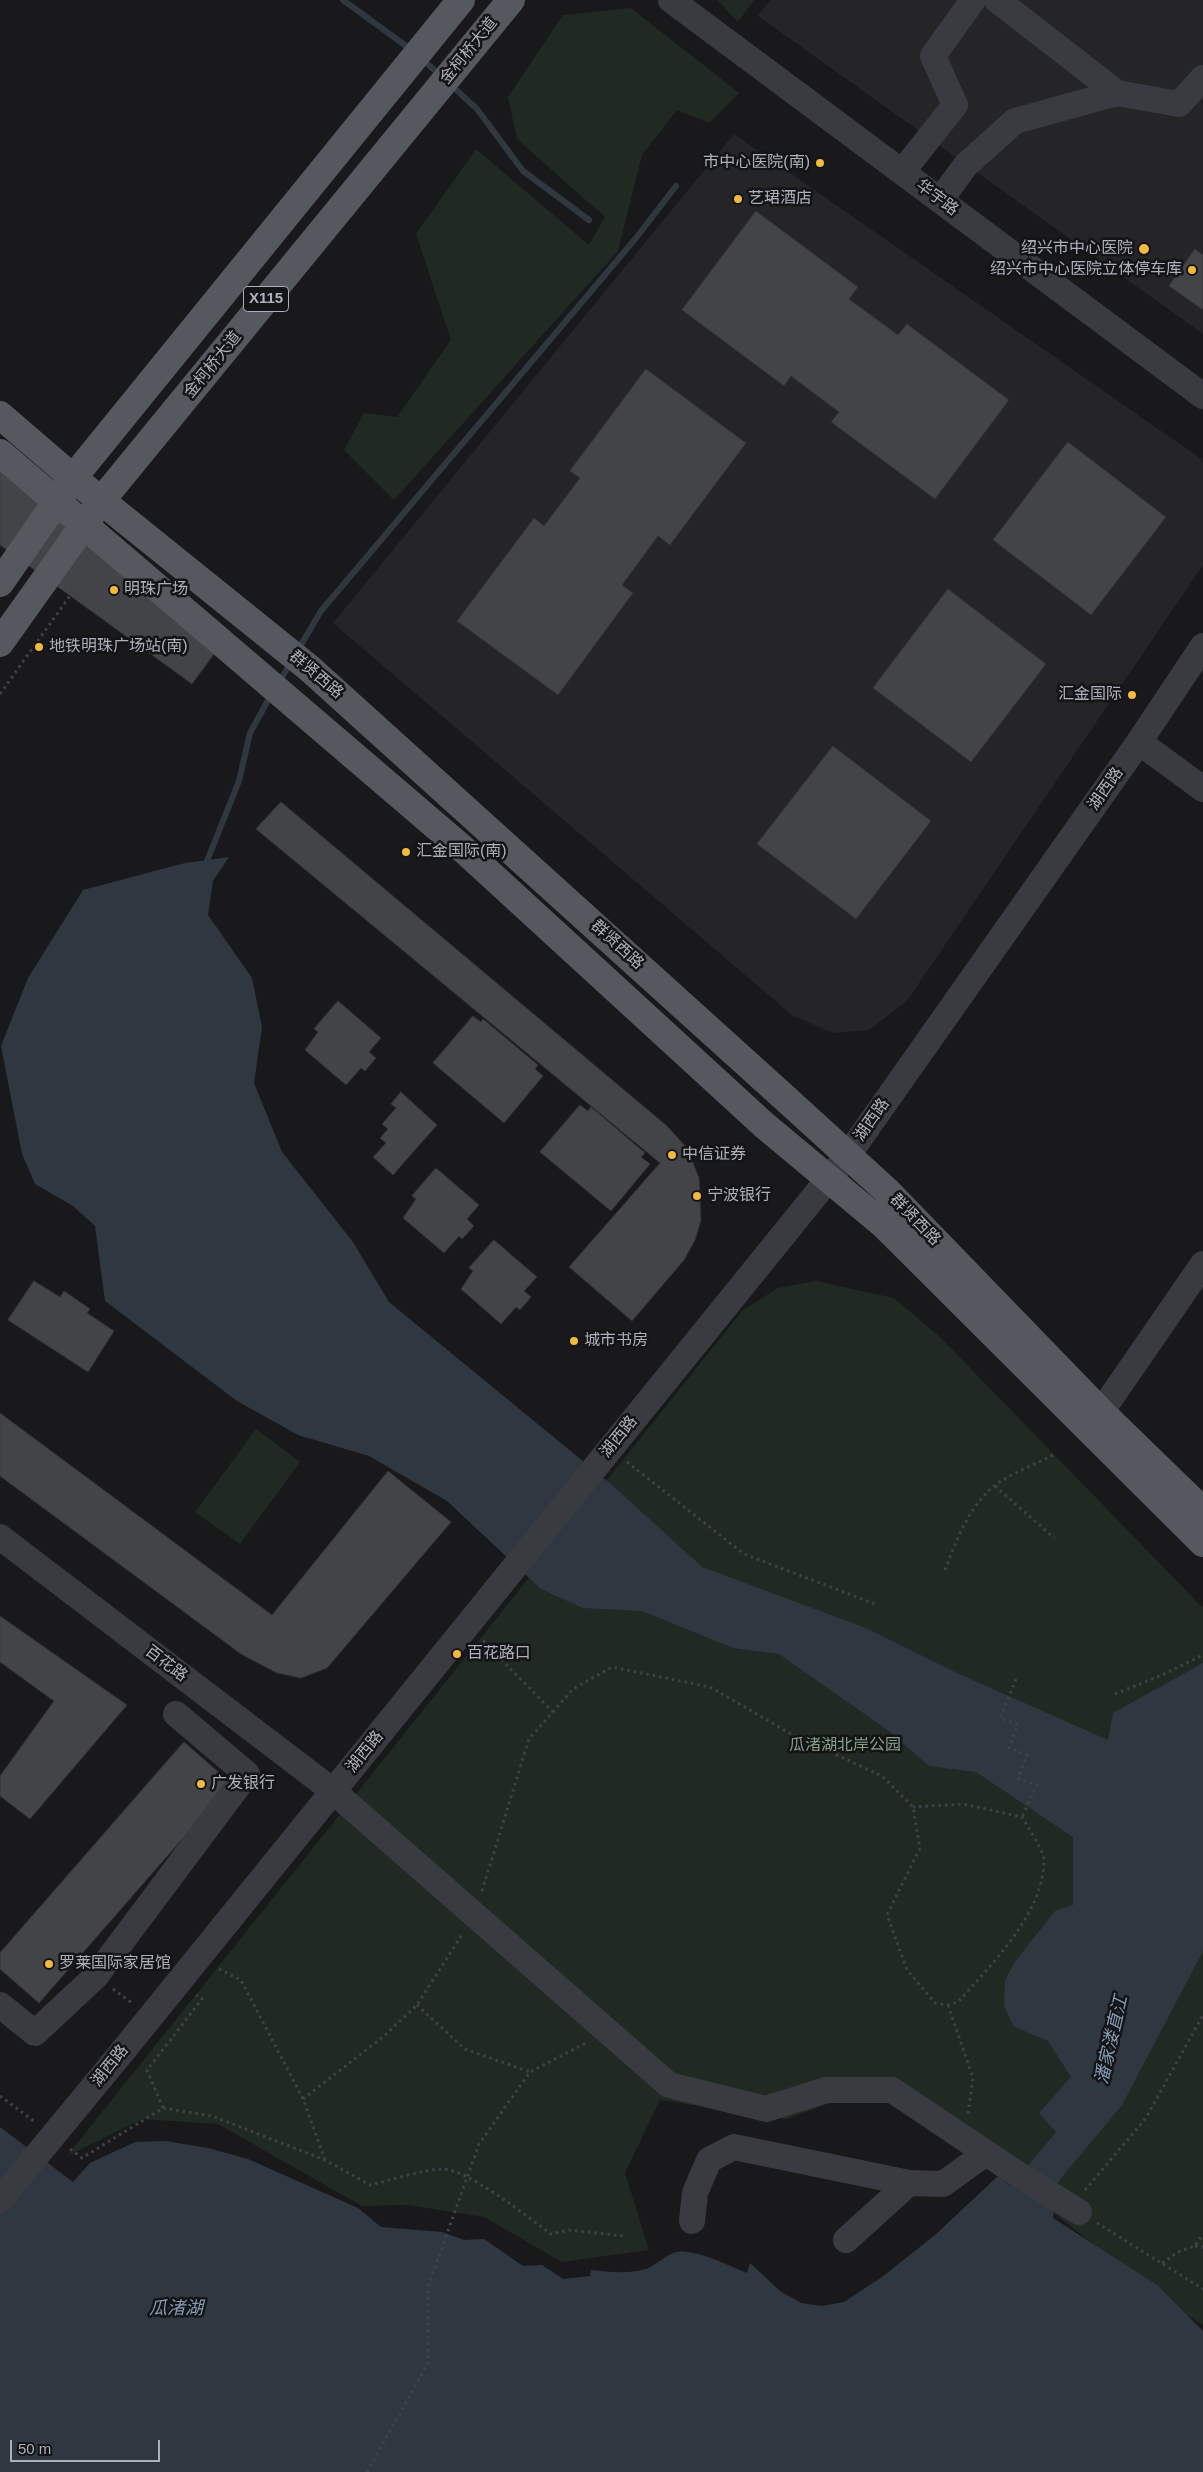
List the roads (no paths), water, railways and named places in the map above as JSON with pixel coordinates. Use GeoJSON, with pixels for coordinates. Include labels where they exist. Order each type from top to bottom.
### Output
{"type":"FeatureCollection","features":[{"type":"Feature","properties":{"kind":"main road","name":"X115"},"geometry":{"type":"LineString","coordinates":[[73,478],[461,0]]}},
{"type":"Feature","properties":{"kind":"main road","name":"金柯桥大道"},"geometry":{"type":"LineString","coordinates":[[0,643],[101,501],[510,0]]}},
{"type":"Feature","properties":{"kind":"main road","name":"群贤西路"},"geometry":{"type":"LineString","coordinates":[[0,415],[101,501],[309,668],[848,1155],[887,1191],[1101,1412],[1203,1511]]}},
{"type":"Feature","properties":{"kind":"main road","name":"群贤西路"},"geometry":{"type":"LineString","coordinates":[[0,453],[464,850],[764,1125],[884,1225],[1203,1543]]}},
{"type":"Feature","properties":{"kind":"main road"},"geometry":{"type":"LineString","coordinates":[[0,583],[73,478]]}},
{"type":"Feature","properties":{"kind":"street","name":"华宇路"},"geometry":{"type":"LineString","coordinates":[[671,0],[1203,396]]}},
{"type":"Feature","properties":{"kind":"street"},"geometry":{"type":"LineString","coordinates":[[902,172],[955,105],[933,56],[973,0]]}},
{"type":"Feature","properties":{"kind":"street"},"geometry":{"type":"LineString","coordinates":[[998,0],[1117,93]]}},
{"type":"Feature","properties":{"kind":"street"},"geometry":{"type":"LineString","coordinates":[[940,200],[966,165],[1015,121],[1117,93],[1179,104],[1203,78]]}},
{"type":"Feature","properties":{"kind":"street","name":"湖西路"},"geometry":{"type":"LineString","coordinates":[[0,2200],[848,1155],[1139,742],[1203,646]]}},
{"type":"Feature","properties":{"kind":"street"},"geometry":{"type":"LineString","coordinates":[[1139,742],[1203,789]]}},
{"type":"Feature","properties":{"kind":"street"},"geometry":{"type":"LineString","coordinates":[[1101,1412],[1203,1264]]}},
{"type":"Feature","properties":{"kind":"street","name":"百花路"},"geometry":{"type":"LineString","coordinates":[[0,1536],[333,1791],[669,2085],[766,2109],[826,2090],[892,2090],[1075,2210]]}},
{"type":"Feature","properties":{"kind":"street"},"geometry":{"type":"LineString","coordinates":[[0,2006],[35,2033],[96,1976],[247,1774],[176,1714]]}},
{"type":"Feature","properties":{"kind":"street"},"geometry":{"type":"LineString","coordinates":[[692,2221],[695,2193],[710,2160],[734,2146],[909,2183],[943,2184],[986,2153]]}},
{"type":"Feature","properties":{"kind":"street"},"geometry":{"type":"LineString","coordinates":[[846,2240],[909,2183]]}},
{"type":"Feature","properties":{"kind":"water"},"geometry":{"type":"Polygon","coordinates":[[[229,857],[213,881],[208,915],[252,978],[262,1027],[254,1083],[282,1152],[353,1242],[389,1302],[612,1485],[702,1567],[866,1628],[959,1674],[1108,1740],[1113,1713],[1203,1663],[1203,1951],[1122,2105],[1056,2184],[1053,2218],[1157,2285],[1203,2331],[1203,2472],[0,2472],[0,2127],[73,2182],[90,2163],[135,2142],[165,2141],[208,2148],[248,2159],[358,2208],[381,2227],[442,2232],[464,2240],[484,2239],[523,2266],[542,2265],[563,2279],[590,2276],[591,2270],[639,2271],[650,2267],[672,2253],[684,2251],[712,2258],[747,2273],[750,2263],[780,2291],[801,2303],[822,2306],[844,2302],[882,2277],[935,2235],[998,2176],[1011,2186],[1056,2132],[1039,2113],[1071,2077],[1048,2041],[1013,2026],[1004,2005],[1005,1981],[1014,1963],[1055,1911],[1073,1905],[1073,1837],[976,1772],[929,1766],[889,1731],[779,1654],[733,1648],[642,1611],[583,1608],[541,1589],[447,1501],[369,1456],[298,1435],[237,1401],[105,1301],[95,1226],[73,1206],[35,1184],[22,1154],[1,1046],[28,978],[83,890],[185,863],[229,857]]]}},
{"type":"Feature","properties":{"kind":"waterway"},"geometry":{"type":"LineString","coordinates":[[343,0],[413,51]]}},
{"type":"Feature","properties":{"kind":"waterway"},"geometry":{"type":"LineString","coordinates":[[422,59],[441,76]]}},
{"type":"Feature","properties":{"kind":"waterway"},"geometry":{"type":"LineString","coordinates":[[450,84],[477,109],[523,171],[589,220]]}},
{"type":"Feature","properties":{"kind":"waterway"},"geometry":{"type":"LineString","coordinates":[[298,650],[321,611],[636,238],[676,186]]}},
{"type":"Feature","properties":{"kind":"waterway"},"geometry":{"type":"LineString","coordinates":[[279,682],[292,661]]}},
{"type":"Feature","properties":{"kind":"waterway"},"geometry":{"type":"LineString","coordinates":[[205,866],[239,781],[250,733],[271,695]]}},
{"type":"Feature","properties":{"kind":"place","name":"市中心医院(南)"},"geometry":{"type":"Point","coordinates":[820,163]}},
{"type":"Feature","properties":{"kind":"place","name":"艺珺酒店"},"geometry":{"type":"Point","coordinates":[738,199]}},
{"type":"Feature","properties":{"kind":"place","name":"绍兴市中心医院"},"geometry":{"type":"Point","coordinates":[1144,249]}},
{"type":"Feature","properties":{"kind":"place","name":"绍兴市中心医院立体停车库"},"geometry":{"type":"Point","coordinates":[1192,270]}},
{"type":"Feature","properties":{"kind":"place","name":"明珠广场"},"geometry":{"type":"Point","coordinates":[114,590]}},
{"type":"Feature","properties":{"kind":"place","name":"地铁明珠广场站(南)"},"geometry":{"type":"Point","coordinates":[39,647]}},
{"type":"Feature","properties":{"kind":"place","name":"汇金国际"},"geometry":{"type":"Point","coordinates":[1132,695]}},
{"type":"Feature","properties":{"kind":"place","name":"汇金国际(南)"},"geometry":{"type":"Point","coordinates":[406,852]}},
{"type":"Feature","properties":{"kind":"place","name":"中信证券"},"geometry":{"type":"Point","coordinates":[672,1155]}},
{"type":"Feature","properties":{"kind":"place","name":"宁波银行"},"geometry":{"type":"Point","coordinates":[697,1196]}},
{"type":"Feature","properties":{"kind":"place","name":"城市书房"},"geometry":{"type":"Point","coordinates":[574,1341]}},
{"type":"Feature","properties":{"kind":"place","name":"百花路口"},"geometry":{"type":"Point","coordinates":[457,1654]}},
{"type":"Feature","properties":{"kind":"place","name":"广发银行"},"geometry":{"type":"Point","coordinates":[201,1784]}},
{"type":"Feature","properties":{"kind":"place","name":"罗莱国际家居馆"},"geometry":{"type":"Point","coordinates":[49,1964]}},
{"type":"Feature","properties":{"kind":"park label","name":"瓜渚湖北岸公园"},"geometry":{"type":"Point","coordinates":[845,1746]}},
{"type":"Feature","properties":{"kind":"water label","name":"潘家溇直江"},"geometry":{"type":"Point","coordinates":[1112,2040]}},
{"type":"Feature","properties":{"kind":"water label","name":"瓜渚湖"},"geometry":{"type":"Point","coordinates":[176,2309]}}]}
